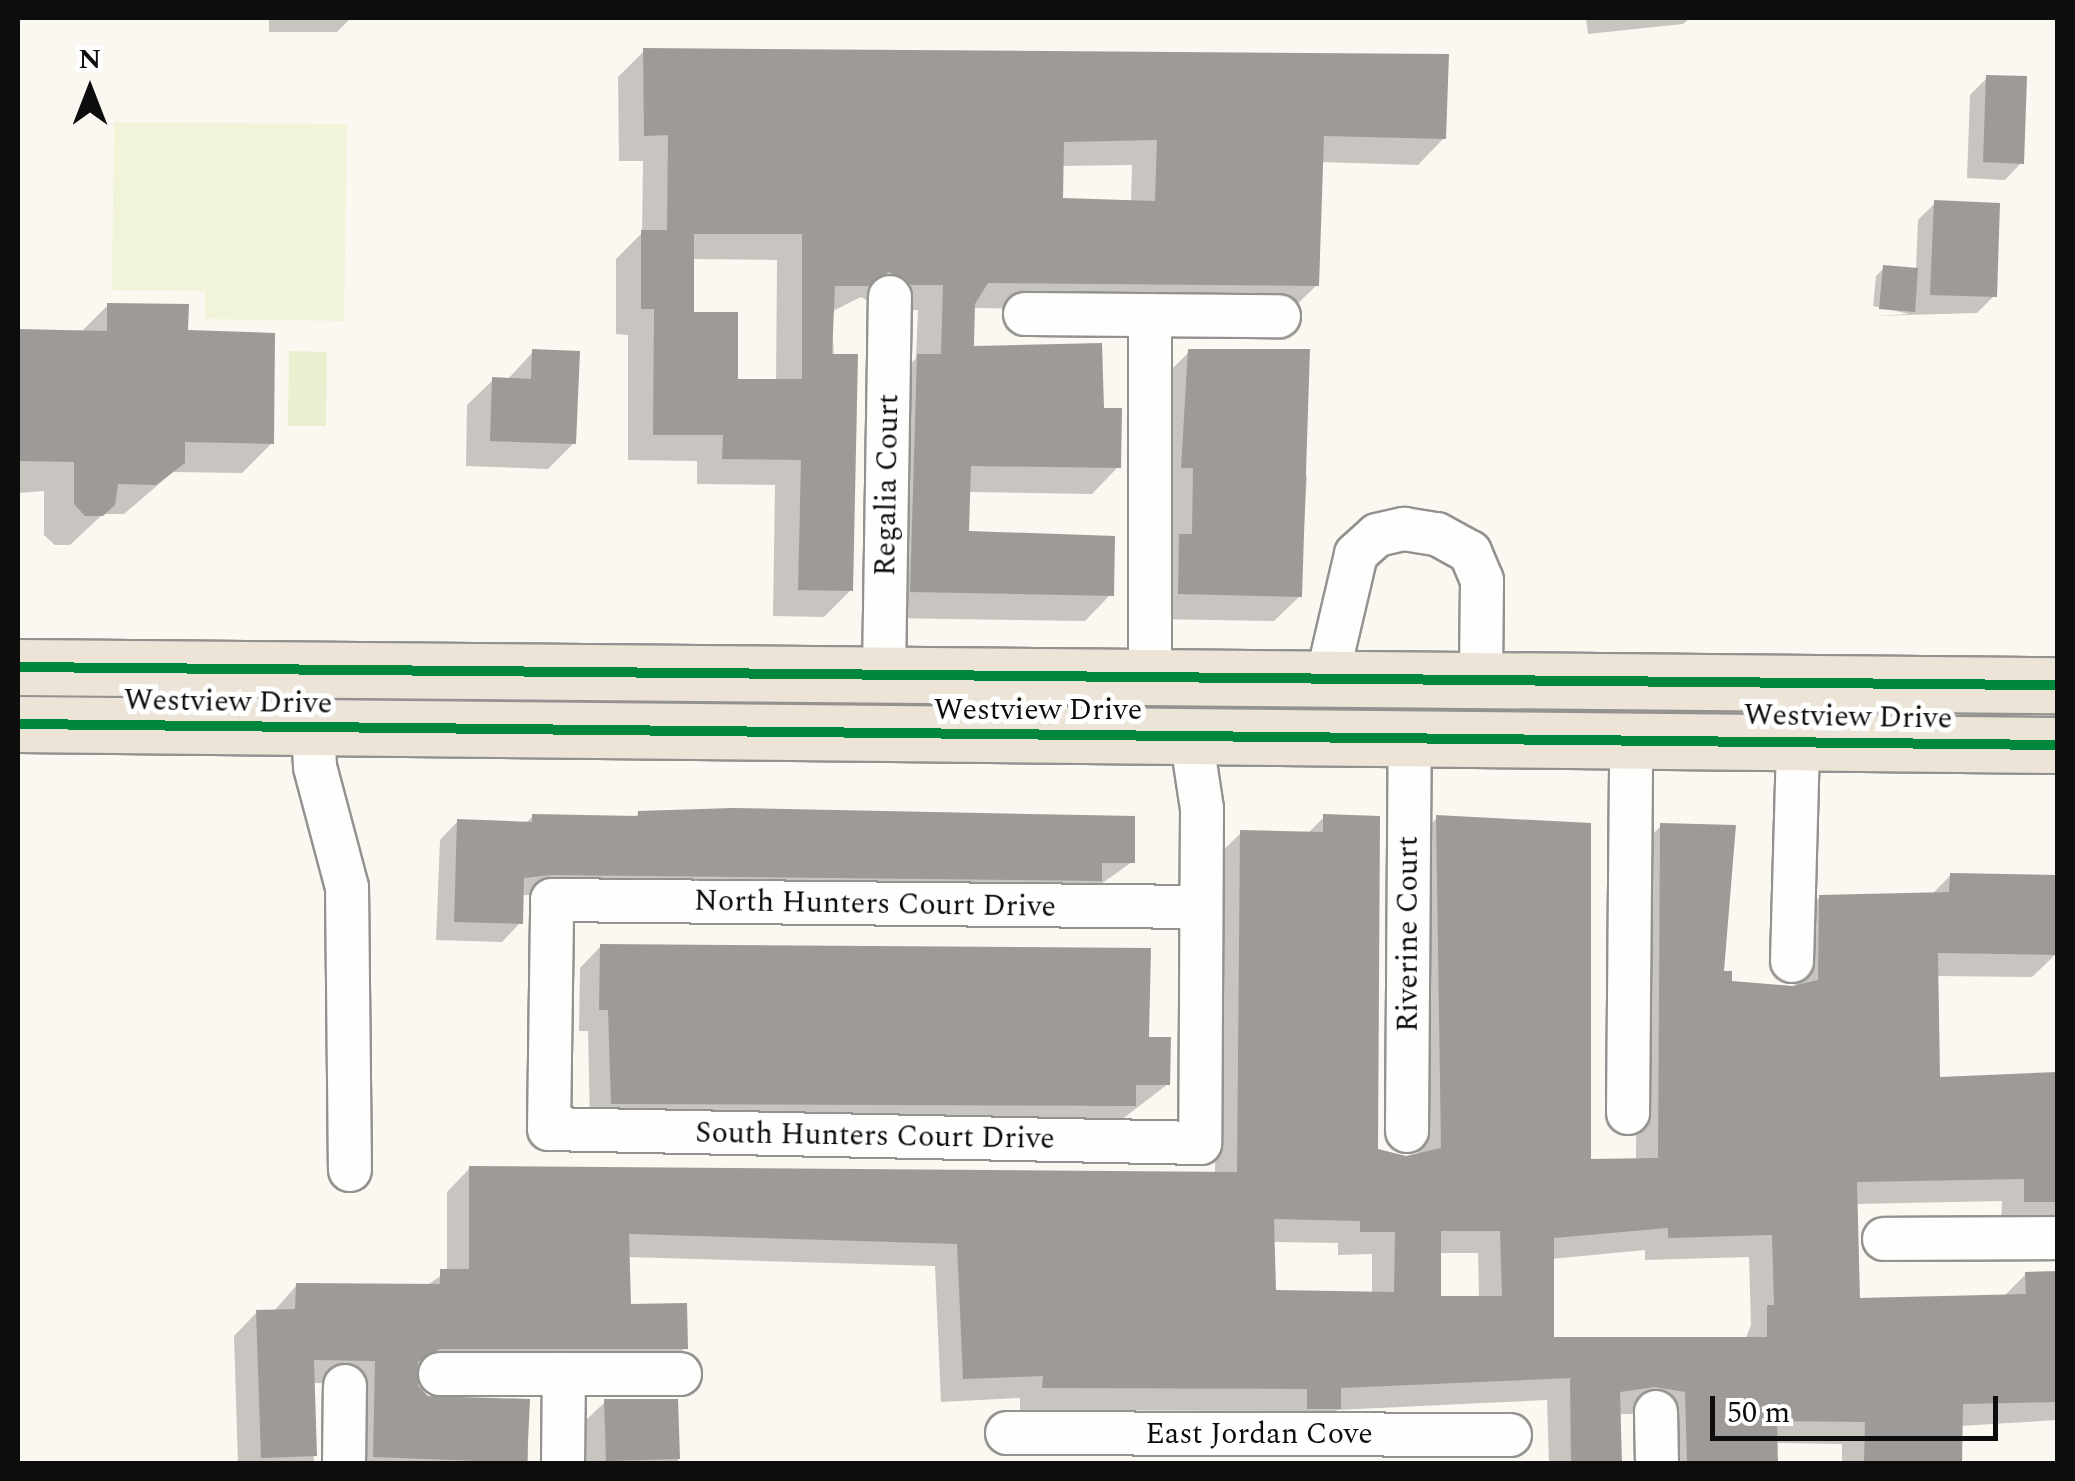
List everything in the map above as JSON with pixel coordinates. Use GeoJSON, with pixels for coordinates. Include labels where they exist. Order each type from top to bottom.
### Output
{"type":"FeatureCollection","features":[{"type":"Feature","properties":{"kind":"main road","name":"Westview Drive"},"geometry":{"type":"LineString","coordinates":[[18,666],[2058,685]]}},
{"type":"Feature","properties":{"kind":"main road"},"geometry":{"type":"LineString","coordinates":[[92,725],[93,667]]}},
{"type":"Feature","properties":{"kind":"main road"},"geometry":{"type":"LineString","coordinates":[[787,674],[787,733]]}},
{"type":"Feature","properties":{"kind":"main road"},"geometry":{"type":"LineString","coordinates":[[1489,681],[1495,738]]}},
{"type":"Feature","properties":{"kind":"main road","name":"Westview Drive"},"geometry":{"type":"LineString","coordinates":[[18,724],[1798,740],[2058,746]]}},
{"type":"Feature","properties":{"kind":"street","name":"Regalia Court"},"geometry":{"type":"LineString","coordinates":[[884,674],[890,296]]}},
{"type":"Feature","properties":{"kind":"street"},"geometry":{"type":"LineString","coordinates":[[1025,314],[1279,316]]}},
{"type":"Feature","properties":{"kind":"street"},"geometry":{"type":"LineString","coordinates":[[1150,315],[1150,677]]}},
{"type":"Feature","properties":{"kind":"street"},"geometry":{"type":"LineString","coordinates":[[1327,678],[1356,554],[1376,535],[1404,529],[1437,534],[1470,552],[1482,580],[1489,681]]}},
{"type":"Feature","properties":{"kind":"street"},"geometry":{"type":"LineString","coordinates":[[313,728],[315,767],[347,887],[350,1170]]}},
{"type":"Feature","properties":{"kind":"street"},"geometry":{"type":"LineString","coordinates":[[1191,736],[1202,809],[1199,907]]}},
{"type":"Feature","properties":{"kind":"street","name":"Riverine Court"},"geometry":{"type":"LineString","coordinates":[[1406,1131],[1410,736]]}},
{"type":"Feature","properties":{"kind":"street"},"geometry":{"type":"LineString","coordinates":[[1628,1114],[1631,739]]}},
{"type":"Feature","properties":{"kind":"street"},"geometry":{"type":"LineString","coordinates":[[1792,961],[1798,740]]}},
{"type":"Feature","properties":{"kind":"street","name":"North Hunters Court Drive"},"geometry":{"type":"LineString","coordinates":[[549,1129],[552,900],[1199,907]]}},
{"type":"Feature","properties":{"kind":"street","name":"South Hunters Court Drive"},"geometry":{"type":"LineString","coordinates":[[549,1129],[1200,1143],[1199,907]]}},
{"type":"Feature","properties":{"kind":"street"},"geometry":{"type":"LineString","coordinates":[[1884,1240],[2058,1238]]}},
{"type":"Feature","properties":{"kind":"street"},"geometry":{"type":"LineString","coordinates":[[440,1374],[680,1374]]}},
{"type":"Feature","properties":{"kind":"street"},"geometry":{"type":"LineString","coordinates":[[564,1374],[564,1464]]}},
{"type":"Feature","properties":{"kind":"street"},"geometry":{"type":"LineString","coordinates":[[344,1464],[345,1386]]}},
{"type":"Feature","properties":{"kind":"street"},"geometry":{"type":"LineString","coordinates":[[1656,1412],[1657,1464]]}},
{"type":"Feature","properties":{"kind":"street","name":"East Jordan Cove"},"geometry":{"type":"LineString","coordinates":[[1007,1434],[1077,1448],[1450,1449],[1510,1435]]}},
{"type":"Feature","properties":{"kind":"green space"},"geometry":{"type":"Polygon","coordinates":[[[114,122],[347,124],[344,321],[205,319],[205,291],[112,290],[114,122]]]}},
{"type":"Feature","properties":{"kind":"green space"},"geometry":{"type":"Polygon","coordinates":[[[289,351],[327,352],[326,426],[288,426],[289,351]]]}},
{"type":"Feature","properties":{"kind":"building"},"geometry":{"type":"Polygon","coordinates":[[[643,48],[1449,54],[1446,139],[1324,136],[1319,286],[988,283],[975,304],[974,346],[1102,343],[1104,408],[1122,408],[1121,468],[971,466],[969,531],[1115,536],[1114,596],[910,592],[917,354],[941,354],[943,285],[912,285],[889,272],[868,286],[835,286],[832,354],[858,354],[853,591],[798,590],[801,460],[722,459],[723,435],[653,435],[654,309],[641,309],[641,230],[667,230],[668,135],[644,136],[643,48]],[[1157,140],[1064,142],[1063,198],[1155,201],[1157,140]],[[694,234],[694,312],[738,312],[738,379],[802,379],[802,234],[694,234]]]}},
{"type":"Feature","properties":{"kind":"building"},"geometry":{"type":"Polygon","coordinates":[[[1986,75],[2027,76],[2024,164],[1983,162],[1986,75]]]}},
{"type":"Feature","properties":{"kind":"building"},"geometry":{"type":"Polygon","coordinates":[[[1934,200],[2000,203],[1997,297],[1930,295],[1934,200]]]}},
{"type":"Feature","properties":{"kind":"building"},"geometry":{"type":"Polygon","coordinates":[[[1883,265],[1918,268],[1915,312],[1879,309],[1883,265]]]}},
{"type":"Feature","properties":{"kind":"building"},"geometry":{"type":"Polygon","coordinates":[[[107,303],[189,304],[188,330],[275,333],[274,444],[185,442],[185,463],[156,485],[118,484],[115,505],[103,516],[85,516],[74,504],[74,462],[18,461],[18,329],[107,331],[107,303]]]}},
{"type":"Feature","properties":{"kind":"building"},"geometry":{"type":"Polygon","coordinates":[[[532,349],[580,351],[576,444],[490,441],[492,377],[531,379],[532,349]]]}},
{"type":"Feature","properties":{"kind":"building"},"geometry":{"type":"Polygon","coordinates":[[[1188,349],[1310,349],[1302,597],[1178,594],[1179,534],[1192,534],[1193,468],[1181,468],[1188,349]]]}},
{"type":"Feature","properties":{"kind":"building"},"geometry":{"type":"Polygon","coordinates":[[[733,808],[1135,816],[1135,863],[1102,863],[1102,881],[552,875],[524,878],[523,924],[454,922],[457,819],[532,822],[532,814],[638,816],[638,811],[733,808]]]}},
{"type":"Feature","properties":{"kind":"building"},"geometry":{"type":"Polygon","coordinates":[[[1323,814],[1380,816],[1378,1149],[1406,1156],[1441,1148],[1436,815],[1591,823],[1591,1159],[1658,1158],[1660,823],[1736,825],[1724,971],[1732,971],[1732,981],[1792,986],[1818,980],[1819,895],[1949,892],[1950,873],[2058,875],[2058,955],[1938,953],[1940,1077],[2058,1072],[2058,1202],[2024,1202],[2024,1179],[1857,1182],[1860,1298],[2026,1294],[2025,1272],[2058,1271],[2058,1402],[1963,1404],[1962,1464],[1864,1464],[1865,1422],[1777,1421],[1778,1464],[1687,1464],[1685,1392],[1655,1387],[1620,1392],[1622,1464],[1571,1464],[1570,1378],[1341,1388],[1341,1409],[1307,1409],[1307,1389],[1042,1388],[1043,1376],[963,1379],[957,1244],[629,1234],[631,1304],[687,1303],[688,1349],[440,1349],[418,1362],[418,1386],[428,1396],[530,1399],[527,1463],[373,1457],[375,1361],[314,1360],[317,1456],[261,1458],[256,1310],[295,1309],[296,1283],[440,1284],[440,1269],[469,1269],[469,1166],[1237,1172],[1240,830],[1323,832],[1323,814]],[[1274,1219],[1276,1290],[1394,1292],[1395,1232],[1360,1232],[1360,1221],[1274,1219]],[[1668,1228],[1554,1238],[1554,1337],[1767,1337],[1767,1305],[1774,1305],[1772,1235],[1668,1238],[1668,1228]],[[1441,1231],[1441,1296],[1502,1296],[1500,1231],[1441,1231]]]}},
{"type":"Feature","properties":{"kind":"building"},"geometry":{"type":"Polygon","coordinates":[[[600,944],[1151,948],[1149,1037],[1171,1037],[1170,1085],[1136,1085],[1136,1106],[611,1104],[608,1010],[599,1010],[600,944]]]}},
{"type":"Feature","properties":{"kind":"building"},"geometry":{"type":"Polygon","coordinates":[[[604,1399],[678,1399],[680,1459],[606,1461],[604,1399]]]}},
{"type":"Feature","properties":{"kind":"cycle path"},"geometry":{"type":"LineString","coordinates":[[18,667],[2058,685]]}},
{"type":"Feature","properties":{"kind":"cycle path"},"geometry":{"type":"LineString","coordinates":[[18,724],[2058,745]]}}]}
